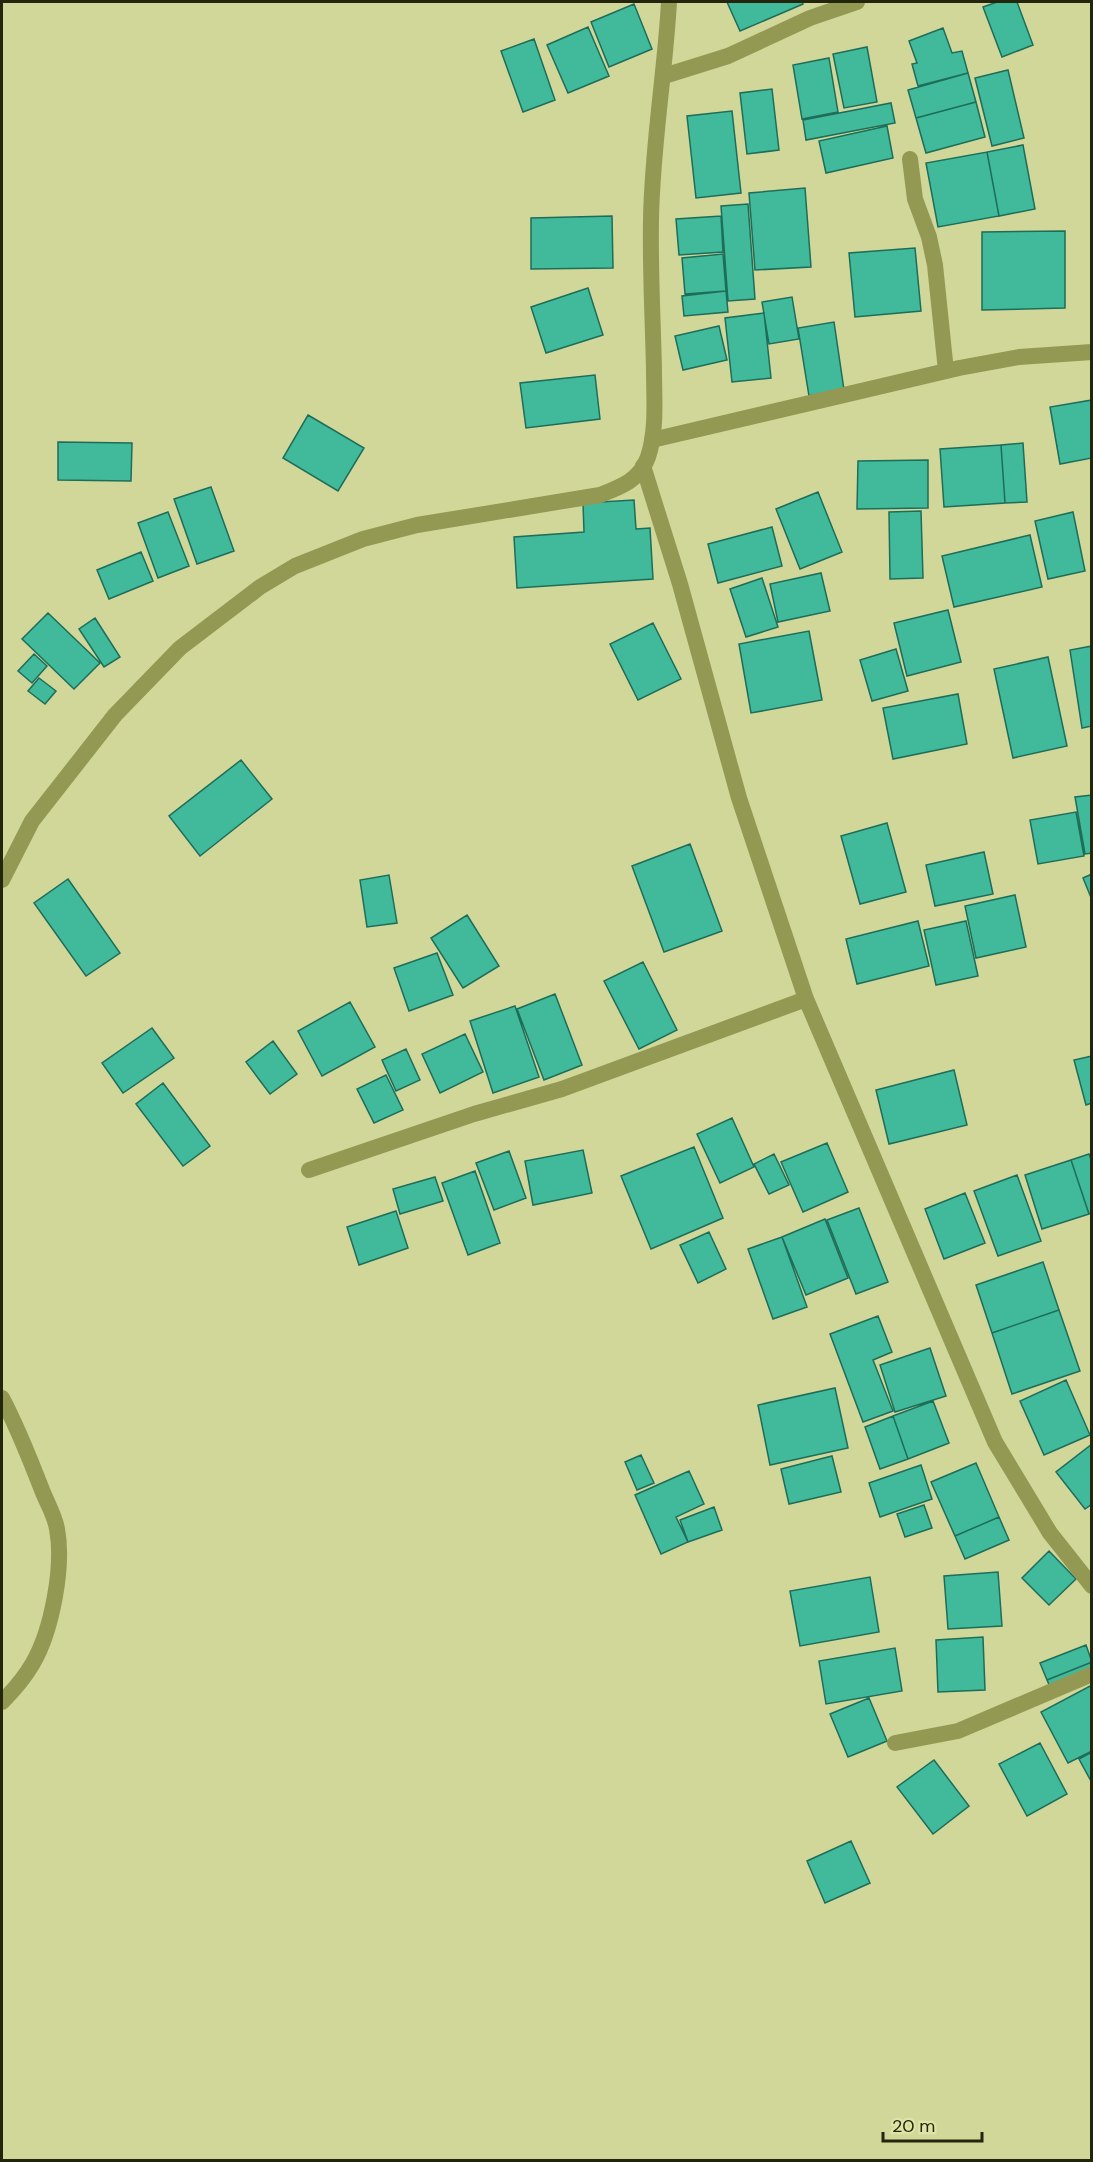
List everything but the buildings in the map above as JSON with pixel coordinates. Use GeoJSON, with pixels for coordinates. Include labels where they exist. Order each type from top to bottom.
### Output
{"type":"FeatureCollection","features":[{"type":"Feature","properties":{"kind":"street"},"geometry":{"type":"LineString","coordinates":[[2,880],[32,821],[115,715],[180,648],[260,587],[295,566],[363,539],[417,525],[600,495],[620,488],[634,479],[647,460],[652,440],[654,407],[652,179],[664,76],[669,2]]}},
{"type":"Feature","properties":{"kind":"street"},"geometry":{"type":"LineString","coordinates":[[664,76],[728,56],[810,18],[858,2]]}},
{"type":"Feature","properties":{"kind":"street"},"geometry":{"type":"LineString","coordinates":[[910,159],[915,199],[929,237],[935,265],[946,371]]}},
{"type":"Feature","properties":{"kind":"street"},"geometry":{"type":"LineString","coordinates":[[652,440],[946,371],[1019,357],[1092,352]]}},
{"type":"Feature","properties":{"kind":"street"},"geometry":{"type":"LineString","coordinates":[[643,466],[680,584],[739,798],[806,999],[995,1442],[1050,1533],[1092,1586]]}},
{"type":"Feature","properties":{"kind":"street"},"geometry":{"type":"LineString","coordinates":[[309,1170],[474,1114],[562,1089],[806,999]]}},
{"type":"Feature","properties":{"kind":"street"},"geometry":{"type":"LineString","coordinates":[[2,1398],[16,1425],[57,1528],[60,1562],[43,1641],[33,1663],[2,1702]]}},
{"type":"Feature","properties":{"kind":"street"},"geometry":{"type":"LineString","coordinates":[[895,1743],[958,1731],[1092,1674]]}}]}
